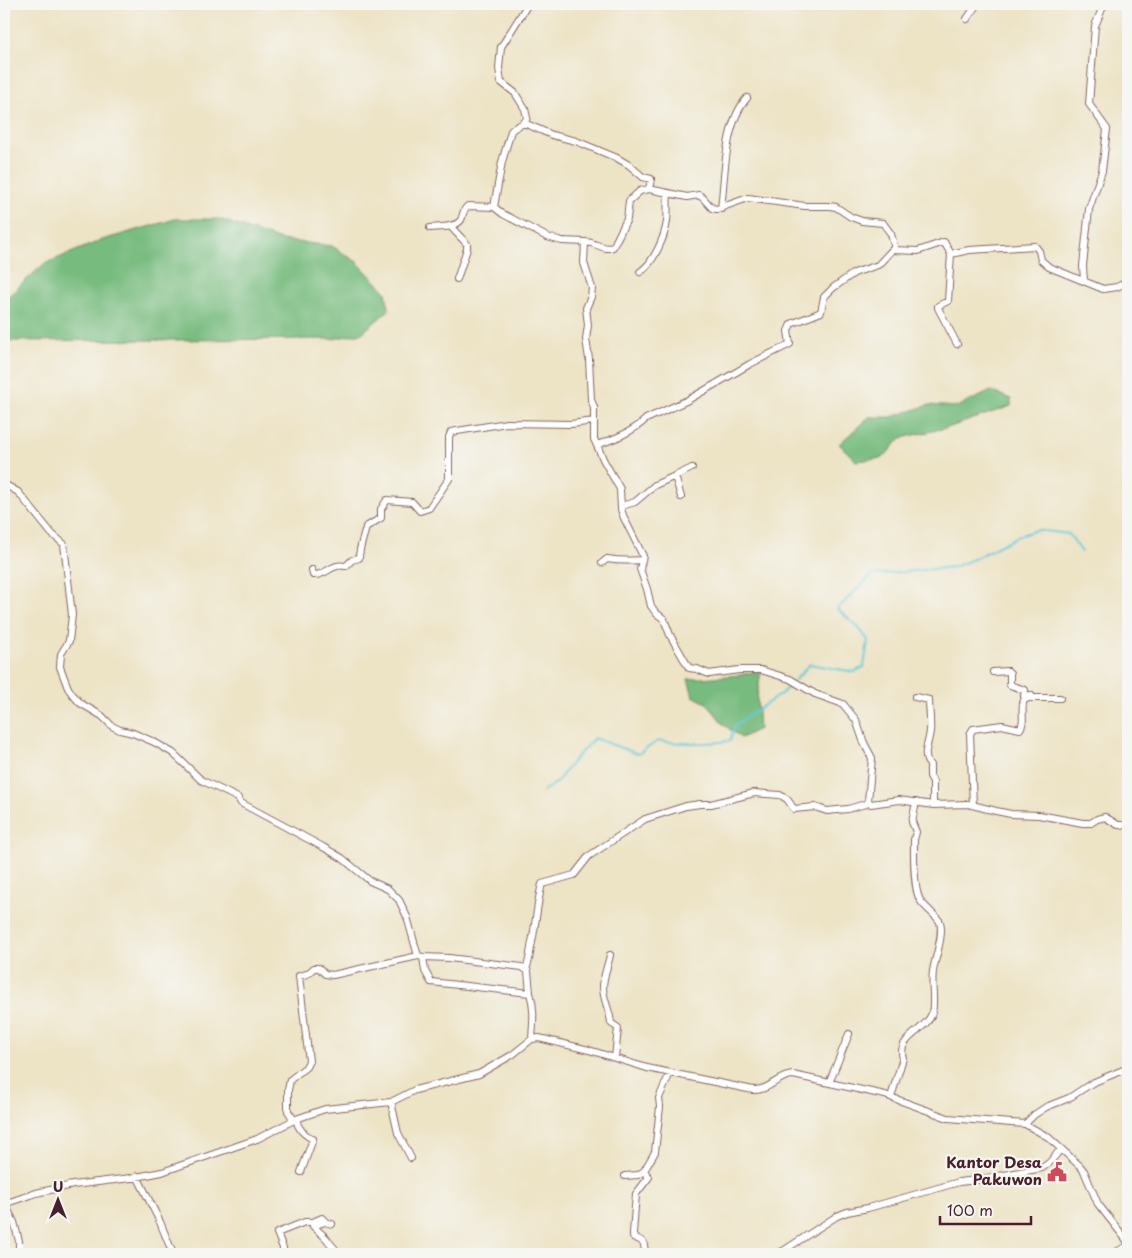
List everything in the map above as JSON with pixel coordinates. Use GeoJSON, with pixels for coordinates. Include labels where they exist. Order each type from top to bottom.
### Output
{"type":"FeatureCollection","features":[{"type":"Feature","properties":{"kind":"street"},"geometry":{"type":"LineString","coordinates":[[494,207],[502,162],[511,131],[514,127],[524,123],[527,118],[525,110],[515,93],[501,82],[499,68],[500,47],[528,4]]}},
{"type":"Feature","properties":{"kind":"street"},"geometry":{"type":"LineString","coordinates":[[966,19],[977,4]]}},
{"type":"Feature","properties":{"kind":"street"},"geometry":{"type":"LineString","coordinates":[[1084,280],[1083,266],[1089,208],[1102,170],[1106,129],[1089,104],[1095,26],[1104,4]]}},
{"type":"Feature","properties":{"kind":"street"},"geometry":{"type":"LineString","coordinates":[[721,209],[729,138],[736,118],[747,98]]}},
{"type":"Feature","properties":{"kind":"street"},"geometry":{"type":"LineString","coordinates":[[524,123],[556,137],[576,141],[624,162],[643,177],[650,179],[650,190]]}},
{"type":"Feature","properties":{"kind":"street"},"geometry":{"type":"LineString","coordinates":[[430,228],[450,226],[458,222],[461,219],[463,210],[468,206],[494,207],[503,214],[547,237],[595,244],[606,249],[613,247],[627,219],[629,201],[640,190],[650,190],[687,197],[699,195],[712,208],[721,209],[748,198],[805,206],[836,207],[862,220],[883,223],[891,234],[895,250]]}},
{"type":"Feature","properties":{"kind":"street"},"geometry":{"type":"LineString","coordinates":[[640,272],[648,267],[664,233],[667,220],[668,194]]}},
{"type":"Feature","properties":{"kind":"street"},"geometry":{"type":"LineString","coordinates":[[450,226],[467,244],[457,279]]}},
{"type":"Feature","properties":{"kind":"street"},"geometry":{"type":"LineString","coordinates":[[585,242],[584,263],[592,285],[591,297],[586,308],[588,325],[586,339],[594,435],[596,445],[620,489],[621,506],[628,527],[643,556],[640,569],[651,606],[664,619],[670,635],[689,668],[698,669],[709,674],[739,670],[761,670],[790,679],[816,694],[842,704],[856,720],[864,743],[872,758],[869,803]]}},
{"type":"Feature","properties":{"kind":"street"},"geometry":{"type":"LineString","coordinates":[[596,445],[620,436],[641,424],[646,418],[688,400],[750,364],[790,344],[788,331],[790,324],[822,312],[824,297],[833,288],[854,273],[878,265],[888,253],[895,250],[918,251],[944,242],[951,254],[948,301],[938,306],[938,308],[957,344]]}},
{"type":"Feature","properties":{"kind":"street"},"geometry":{"type":"LineString","coordinates":[[951,254],[969,250],[1035,246],[1039,251],[1041,260],[1049,267],[1104,289],[1117,287],[1128,281]]}},
{"type":"Feature","properties":{"kind":"street"},"geometry":{"type":"LineString","coordinates":[[312,570],[313,575],[327,573],[336,566],[346,566],[352,560],[359,558],[359,550],[363,543],[366,526],[381,518],[381,509],[387,500],[412,502],[420,511],[429,508],[449,479],[451,432],[507,423],[571,424],[594,421]]}},
{"type":"Feature","properties":{"kind":"street"},"geometry":{"type":"LineString","coordinates":[[621,506],[635,502],[655,485],[692,468]]}},
{"type":"Feature","properties":{"kind":"street"},"geometry":{"type":"LineString","coordinates":[[675,476],[680,498]]}},
{"type":"Feature","properties":{"kind":"street"},"geometry":{"type":"LineString","coordinates":[[4,484],[18,492],[52,534],[64,544],[72,615],[70,642],[61,654],[60,667],[68,688],[80,703],[102,716],[120,730],[133,733],[173,753],[201,780],[238,798],[241,803],[262,816],[342,858],[370,881],[388,889],[399,900],[407,917],[428,980],[434,983],[530,993]]}},
{"type":"Feature","properties":{"kind":"street"},"geometry":{"type":"LineString","coordinates":[[602,562],[607,559],[617,562],[641,560]]}},
{"type":"Feature","properties":{"kind":"street"},"geometry":{"type":"LineString","coordinates":[[972,805],[970,734],[973,729],[1002,726],[1021,728],[1023,725],[1022,706],[1024,700],[1029,698],[1060,698],[1059,694],[1024,696],[1025,690],[1010,685],[1010,673],[993,672]]}},
{"type":"Feature","properties":{"kind":"street"},"geometry":{"type":"LineString","coordinates":[[915,697],[929,700],[930,733],[927,743],[926,762],[930,765],[930,776],[933,782],[933,805]]}},
{"type":"Feature","properties":{"kind":"street"},"geometry":{"type":"LineString","coordinates":[[532,1039],[534,1004],[526,969],[542,884],[574,875],[589,856],[645,819],[686,806],[711,804],[750,793],[780,795],[788,799],[794,809],[815,808],[827,811],[848,809],[869,803],[899,800],[933,805],[972,805],[996,812],[1038,815],[1083,823],[1091,823],[1105,817],[1118,825],[1128,825]]}},
{"type":"Feature","properties":{"kind":"street"},"geometry":{"type":"LineString","coordinates":[[891,1097],[903,1058],[902,1048],[931,1017],[933,971],[941,929],[938,919],[928,911],[916,891],[914,840],[916,832],[912,822],[916,802]]}},
{"type":"Feature","properties":{"kind":"street"},"geometry":{"type":"LineString","coordinates":[[610,955],[603,987],[606,1006],[611,1014],[611,1023],[618,1028],[615,1058]]}},
{"type":"Feature","properties":{"kind":"street"},"geometry":{"type":"LineString","coordinates":[[301,1172],[313,1139],[303,1133],[288,1111],[290,1080],[306,1067],[309,1061],[299,976],[307,974],[314,968],[319,968],[324,974],[333,974],[420,956],[449,958],[526,969]]}},
{"type":"Feature","properties":{"kind":"street"},"geometry":{"type":"LineString","coordinates":[[830,1083],[849,1034]]}},
{"type":"Feature","properties":{"kind":"street"},"geometry":{"type":"LineString","coordinates":[[19,1254],[16,1228],[4,1204],[36,1193],[73,1184],[162,1172],[248,1143],[295,1119],[325,1109],[391,1102],[415,1090],[479,1074],[506,1059],[532,1039],[545,1039],[641,1067],[753,1090],[764,1089],[786,1076],[793,1075],[891,1097],[948,1118],[1026,1124],[1048,1137],[1084,1171],[1098,1204],[1128,1242]]}},
{"type":"Feature","properties":{"kind":"street"},"geometry":{"type":"LineString","coordinates":[[1026,1124],[1034,1115],[1046,1107],[1069,1098],[1092,1083],[1128,1068]]}},
{"type":"Feature","properties":{"kind":"street"},"geometry":{"type":"LineString","coordinates":[[625,1176],[638,1175],[644,1171],[655,1152],[660,1107],[659,1098],[670,1073]]}},
{"type":"Feature","properties":{"kind":"street"},"geometry":{"type":"LineString","coordinates":[[391,1102],[398,1133],[411,1158]]}},
{"type":"Feature","properties":{"kind":"street"},"geometry":{"type":"LineString","coordinates":[[774,1254],[783,1251],[837,1216],[847,1212],[868,1208],[959,1182],[1042,1168],[1061,1149]]}},
{"type":"Feature","properties":{"kind":"street"},"geometry":{"type":"LineString","coordinates":[[644,1171],[650,1176],[636,1194],[633,1237],[644,1242],[645,1254]]}},
{"type":"Feature","properties":{"kind":"street"},"geometry":{"type":"LineString","coordinates":[[137,1176],[160,1222],[173,1254]]}},
{"type":"Feature","properties":{"kind":"street"},"geometry":{"type":"LineString","coordinates":[[282,1254],[277,1233],[305,1222],[313,1222],[322,1218],[329,1223],[313,1226],[339,1254]]}},
{"type":"Feature","properties":{"kind":"street"},"geometry":{"type":"LineString","coordinates":[[1112,1254],[1128,1246]]}},
{"type":"Feature","properties":{"kind":"green space"},"geometry":{"type":"Polygon","coordinates":[[[175,219],[219,219],[281,240],[332,246],[357,262],[386,292],[389,310],[362,333],[333,339],[7,341],[4,336],[4,300],[44,264],[102,240],[175,219]]]}},
{"type":"Feature","properties":{"kind":"green space"},"geometry":{"type":"Polygon","coordinates":[[[991,391],[1011,399],[1011,406],[950,427],[901,438],[883,458],[856,461],[839,444],[869,417],[891,417],[929,405],[957,407],[991,391]]]}},
{"type":"Feature","properties":{"kind":"green space"},"geometry":{"type":"Polygon","coordinates":[[[761,670],[757,698],[759,729],[741,738],[723,724],[708,704],[693,696],[688,679],[740,675],[761,670]]]}},
{"type":"Feature","properties":{"kind":"waterway"},"geometry":{"type":"LineString","coordinates":[[795,680],[810,664],[854,672],[864,667],[868,640],[858,627],[837,609],[872,575],[954,567],[1018,536],[1037,530],[1069,534],[1082,552]]}},
{"type":"Feature","properties":{"kind":"waterway"},"geometry":{"type":"LineString","coordinates":[[543,791],[556,783],[594,738],[638,754],[658,741],[676,743],[730,741],[735,725],[781,694],[792,683]]}},
{"type":"Feature","properties":{"kind":"place","name":"Kantor Desa Pakuwon"},"geometry":{"type":"Point","coordinates":[1057,1172]}}]}
